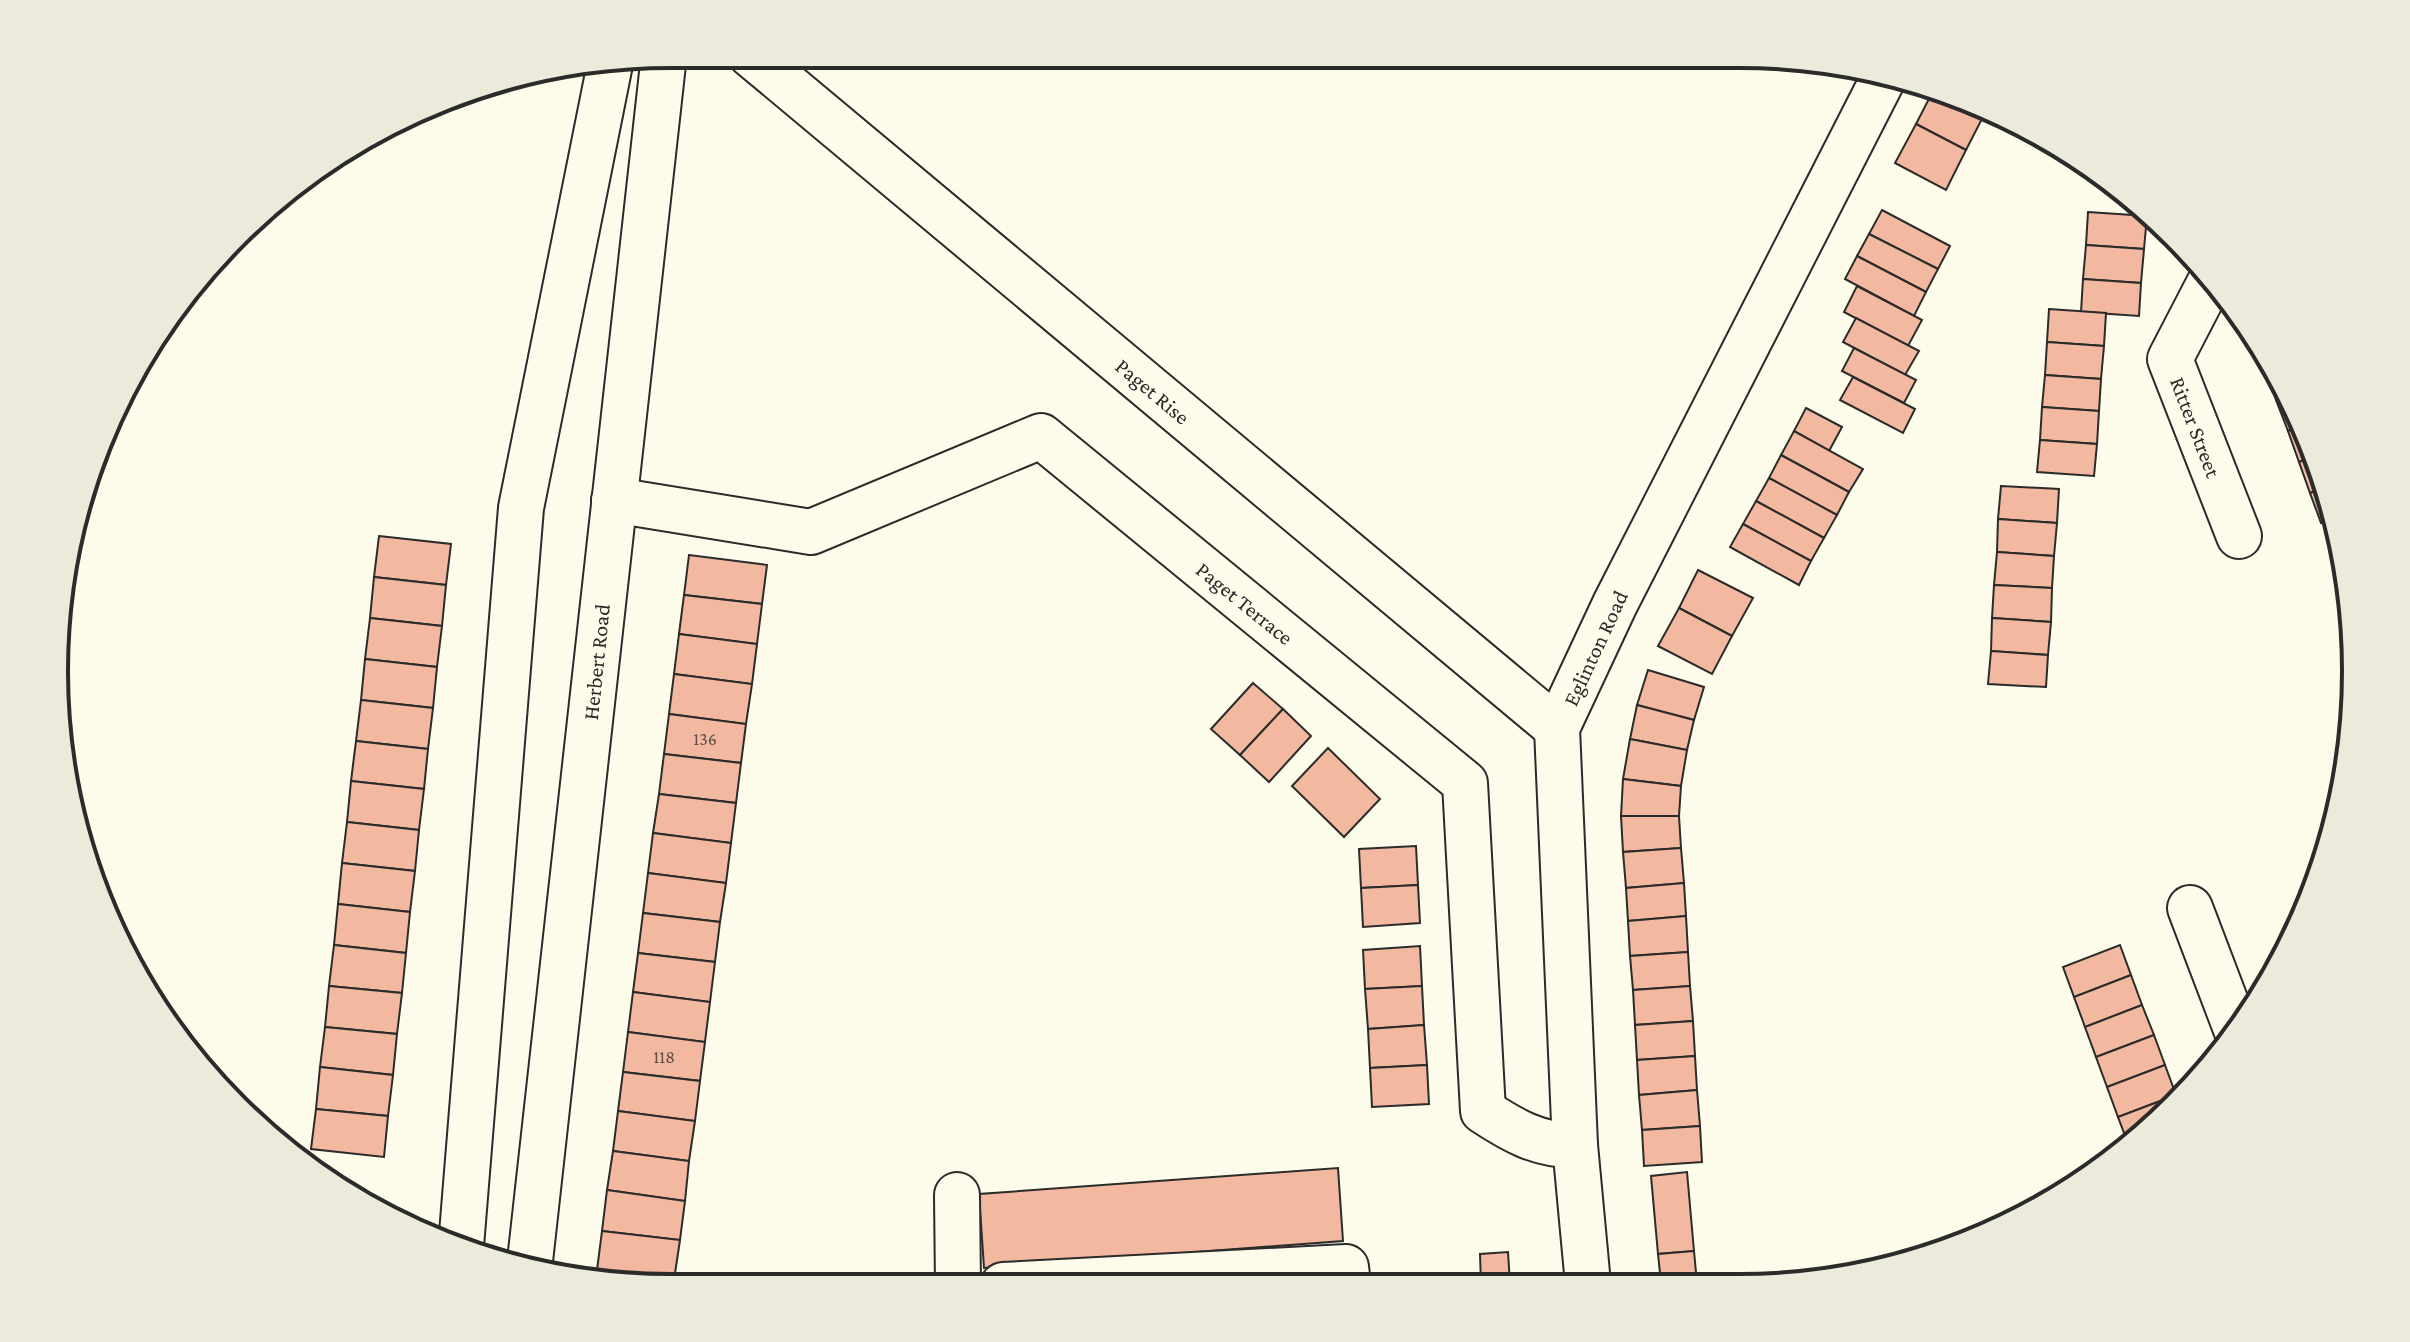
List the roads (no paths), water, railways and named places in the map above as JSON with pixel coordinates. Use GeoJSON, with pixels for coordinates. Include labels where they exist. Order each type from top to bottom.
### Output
{"type":"FeatureCollection","features":[{"type":"Feature","properties":{"kind":"street","name":"Herbert Road"},"geometry":{"type":"LineString","coordinates":[[530,1257],[663,68]]}},
{"type":"Feature","properties":{"kind":"street","name":"Paget Rise"},"geometry":{"type":"LineString","coordinates":[[767,68],[1557,728]]}},
{"type":"Feature","properties":{"kind":"street"},"geometry":{"type":"LineString","coordinates":[[462,1236],[521,508],[609,71]]}},
{"type":"Feature","properties":{"kind":"street","name":"Eglinton Road"},"geometry":{"type":"LineString","coordinates":[[1587,1274],[1575,1145],[1557,728],[1622,590],[1880,85]]}},
{"type":"Feature","properties":{"kind":"street","name":"Ritter Street"},"geometry":{"type":"LineString","coordinates":[[2206,290],[2170,359],[2239,536]]}},
{"type":"Feature","properties":{"kind":"street","name":"Paget Terrace"},"geometry":{"type":"LineString","coordinates":[[614,500],[811,532],[1041,436],[1465,783],[1483,1111],[1517,1133],[1556,1145],[1575,1145]]}},
{"type":"Feature","properties":{"kind":"street"},"geometry":{"type":"LineString","coordinates":[[2190,908],[2232,1018]]}},
{"type":"Feature","properties":{"kind":"street"},"geometry":{"type":"LineString","coordinates":[[957,1195],[958,1274]]}},
{"type":"Feature","properties":{"kind":"street"},"geometry":{"type":"LineString","coordinates":[[1213,1274],[1346,1267],[1347,1274]]}}]}
